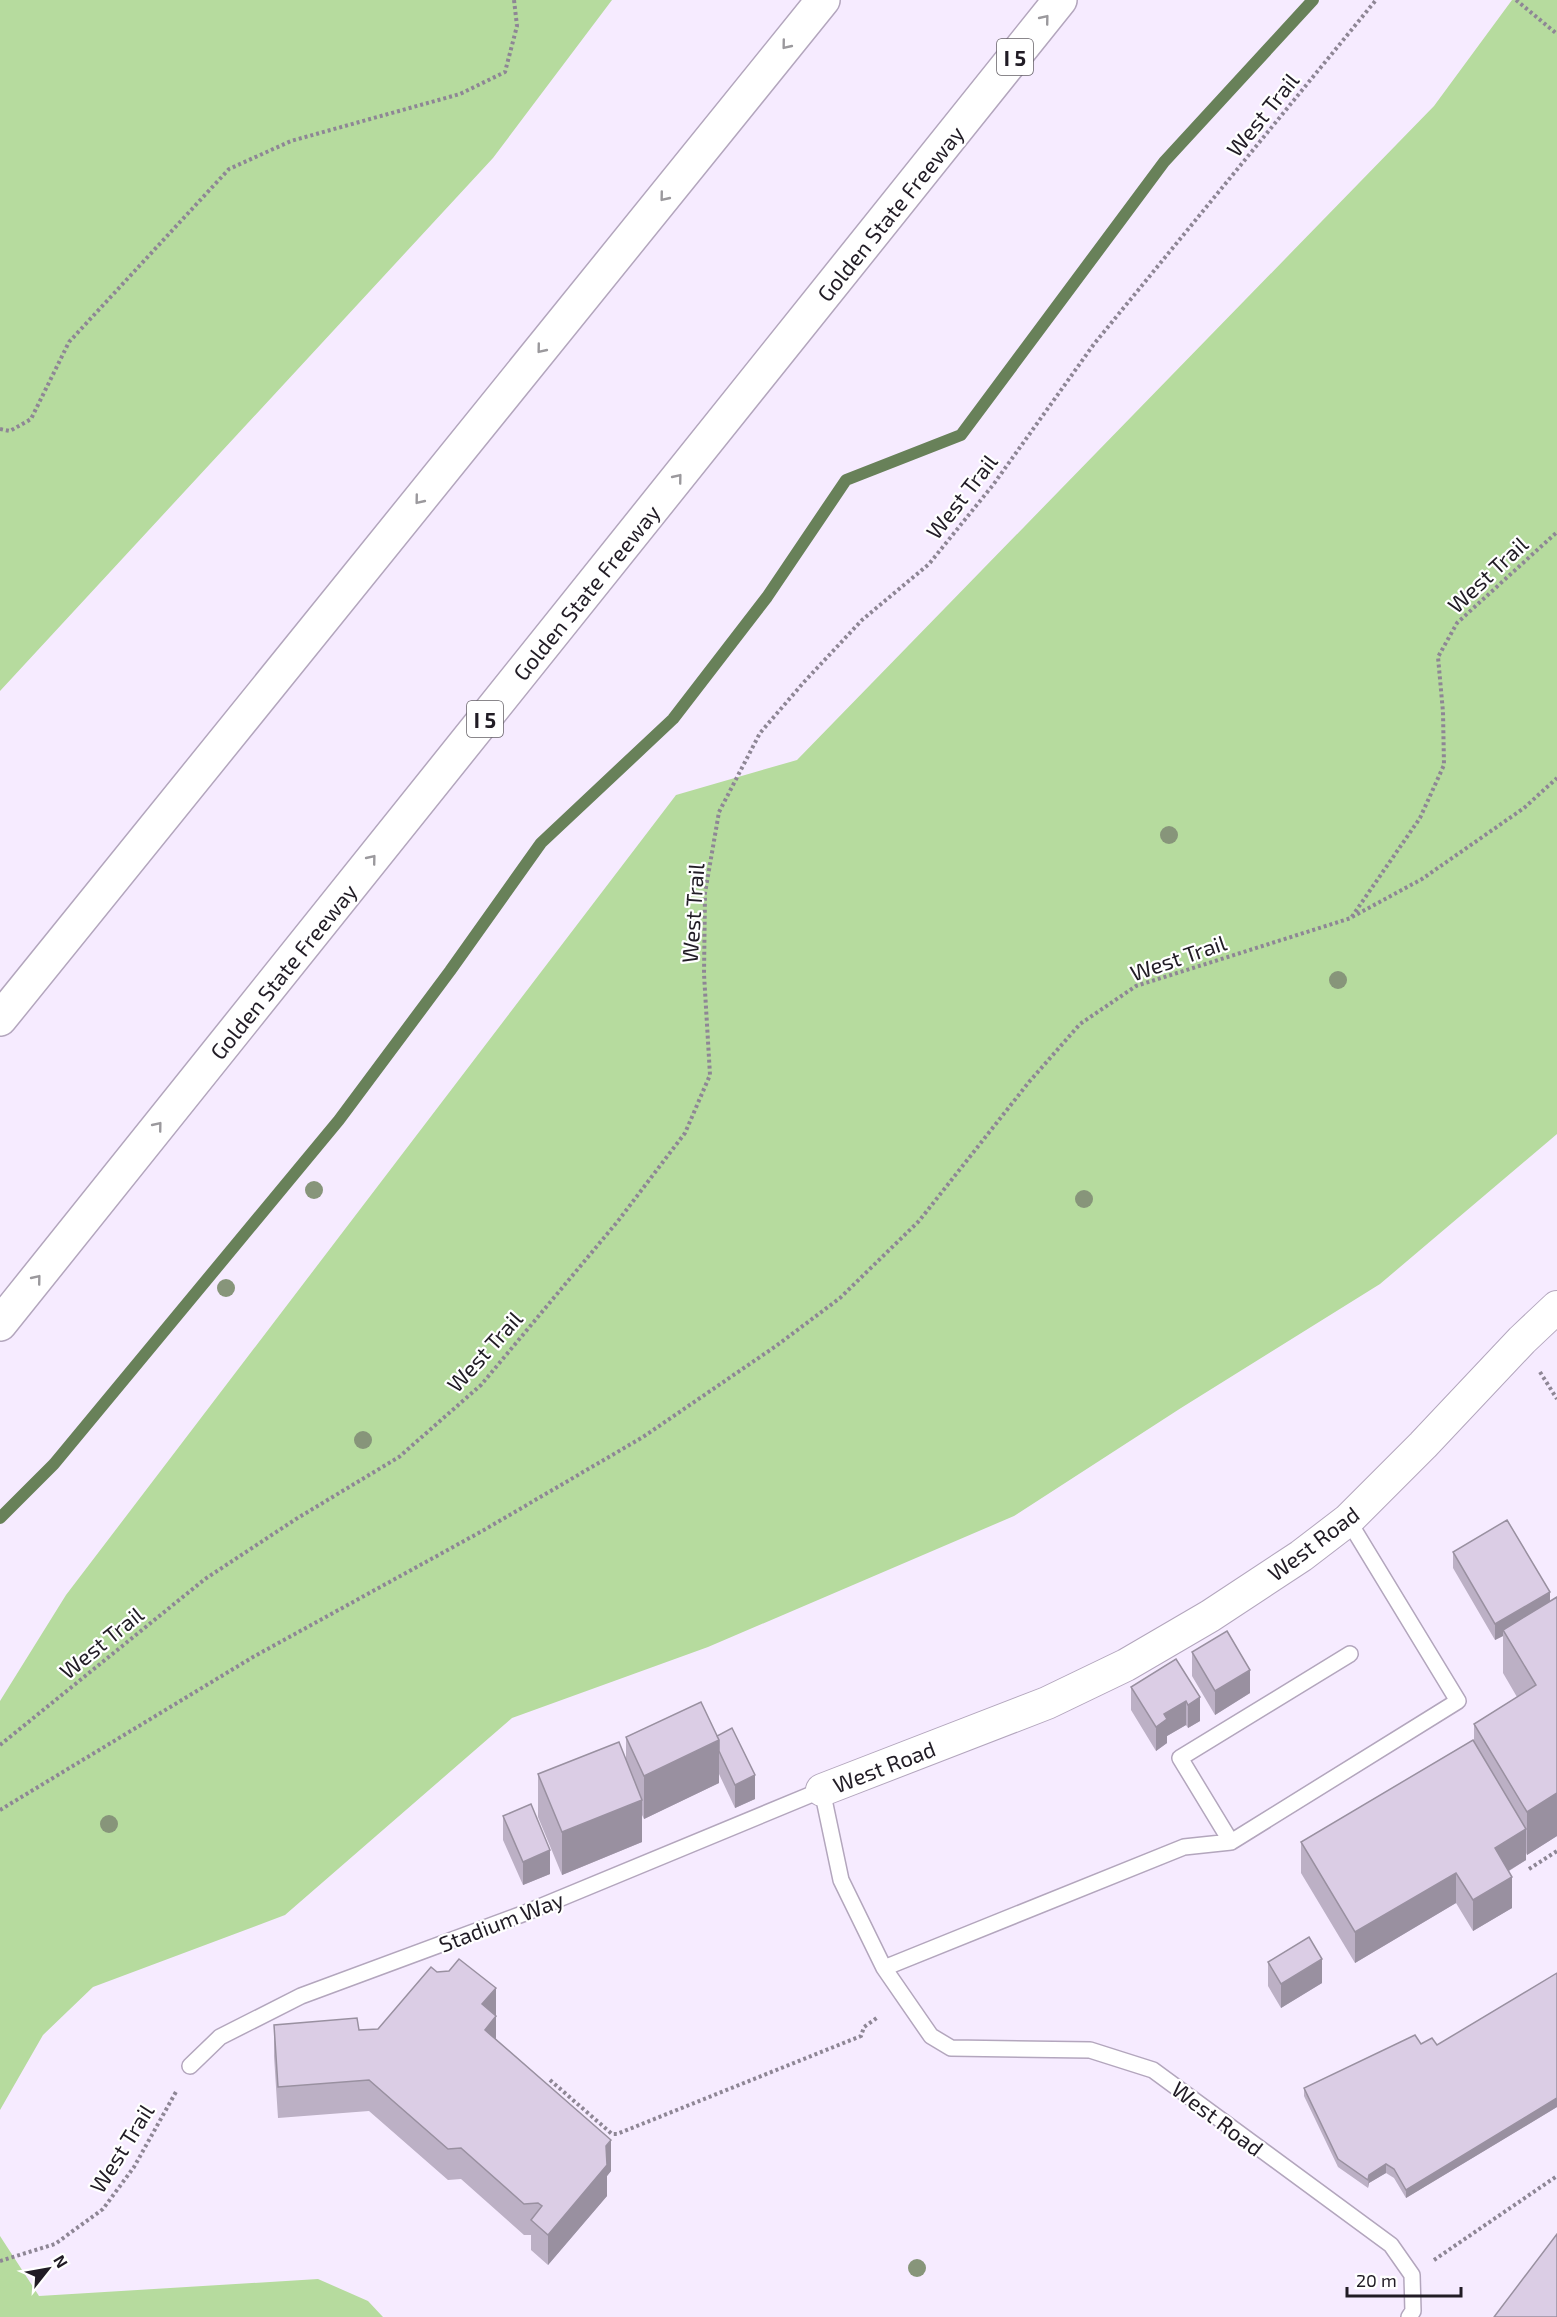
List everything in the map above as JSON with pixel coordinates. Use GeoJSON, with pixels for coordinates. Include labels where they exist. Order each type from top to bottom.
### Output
{"type":"FeatureCollection","features":[{"type":"Feature","properties":{"kind":"highway"},"geometry":{"type":"LineString","coordinates":[[0,1019],[823,0]]}},
{"type":"Feature","properties":{"kind":"highway","name":"Golden State Freeway"},"geometry":{"type":"LineString","coordinates":[[0,1324],[1060,0]]}},
{"type":"Feature","properties":{"kind":"street","name":"West Road"},"geometry":{"type":"LineString","coordinates":[[822,1790],[1047,1703],[1126,1665],[1228,1604],[1301,1556],[1348,1520],[1522,1340],[1557,1307]]}},
{"type":"Feature","properties":{"kind":"lane"},"geometry":{"type":"LineString","coordinates":[[884,1968],[1184,1847],[1231,1842],[1458,1701],[1348,1520]]}},
{"type":"Feature","properties":{"kind":"lane"},"geometry":{"type":"LineString","coordinates":[[1231,1842],[1180,1758],[1350,1654]]}},
{"type":"Feature","properties":{"kind":"lane","name":"West Road"},"geometry":{"type":"LineString","coordinates":[[822,1790],[841,1880],[884,1968],[931,2036],[951,2048],[1090,2050],[1154,2070],[1391,2245],[1412,2275]]}},
{"type":"Feature","properties":{"kind":"lane","name":"Stadium Way"},"geometry":{"type":"LineString","coordinates":[[190,2066],[219,2037],[301,1996],[525,1913],[822,1790]]}},
{"type":"Feature","properties":{"kind":"lane"},"geometry":{"type":"LineString","coordinates":[[1411,2314],[1412,2275]]}},
{"type":"Feature","properties":{"kind":"path"},"geometry":{"type":"LineString","coordinates":[[0,429],[10,431],[31,419],[69,342],[229,169],[291,141],[460,94],[505,72],[517,26],[514,0]]}},
{"type":"Feature","properties":{"kind":"path","name":"West Trail"},"geometry":{"type":"LineString","coordinates":[[0,1745],[205,1579],[296,1519],[399,1457],[482,1385],[618,1221],[685,1133],[710,1075],[704,974],[705,893],[719,812],[760,733],[804,681],[862,620],[928,564],[993,486],[1094,344],[1376,0]]}},
{"type":"Feature","properties":{"kind":"path"},"geometry":{"type":"LineString","coordinates":[[1516,0],[1557,34]]}},
{"type":"Feature","properties":{"kind":"path","name":"West Trail"},"geometry":{"type":"LineString","coordinates":[[0,1810],[253,1657],[484,1530],[643,1437],[776,1346],[840,1299],[919,1221],[1029,1082],[1080,1024],[1136,986],[1351,918],[1420,818],[1444,765],[1443,712],[1438,657],[1457,623],[1557,532]]}},
{"type":"Feature","properties":{"kind":"path"},"geometry":{"type":"LineString","coordinates":[[1351,918],[1422,879],[1524,808],[1557,778]]}},
{"type":"Feature","properties":{"kind":"path"},"geometry":{"type":"LineString","coordinates":[[1529,1869],[1557,1851]]}},
{"type":"Feature","properties":{"kind":"path"},"geometry":{"type":"LineString","coordinates":[[550,2080],[612,2134],[617,2134],[861,2036],[864,2027],[878,2017]]}},
{"type":"Feature","properties":{"kind":"path","name":"West Trail"},"geometry":{"type":"LineString","coordinates":[[0,2261],[56,2244],[103,2209],[134,2167],[190,2066]]}},
{"type":"Feature","properties":{"kind":"path"},"geometry":{"type":"LineString","coordinates":[[1412,2275],[1557,2176]]}},
{"type":"Feature","properties":{"kind":"green space"},"geometry":{"type":"Polygon","coordinates":[[[0,0],[612,0],[493,158],[0,691],[0,0]]]}},
{"type":"Feature","properties":{"kind":"green space"},"geometry":{"type":"Polygon","coordinates":[[[1512,0],[1557,0],[1557,1134],[1380,1284],[1181,1408],[1014,1516],[708,1647],[512,1718],[285,1915],[93,1987],[43,2035],[0,2110],[0,1701],[66,1595],[676,795],[797,760],[1434,106],[1512,0]]]}},
{"type":"Feature","properties":{"kind":"green space"},"geometry":{"type":"Polygon","coordinates":[[[0,2236],[39,2296],[318,2279],[368,2301],[383,2317],[0,2317],[0,2236]]]}},
{"type":"Feature","properties":{"kind":"building"},"geometry":{"type":"Polygon","coordinates":[[[1507,1520],[1550,1592],[1495,1624],[1453,1552],[1507,1520]]]}},
{"type":"Feature","properties":{"kind":"building"},"geometry":{"type":"Polygon","coordinates":[[[1557,1597],[1557,1793],[1527,1812],[1474,1724],[1536,1685],[1503,1630],[1557,1597]]]}},
{"type":"Feature","properties":{"kind":"building"},"geometry":{"type":"Polygon","coordinates":[[[1227,1631],[1250,1670],[1215,1691],[1192,1652],[1227,1631]]]}},
{"type":"Feature","properties":{"kind":"building"},"geometry":{"type":"Polygon","coordinates":[[[1176,1659],[1200,1697],[1188,1705],[1186,1701],[1164,1714],[1167,1719],[1156,1727],[1131,1687],[1176,1659]]]}},
{"type":"Feature","properties":{"kind":"building"},"geometry":{"type":"Polygon","coordinates":[[[701,1702],[719,1740],[644,1776],[626,1737],[701,1702]]]}},
{"type":"Feature","properties":{"kind":"building"},"geometry":{"type":"Polygon","coordinates":[[[732,1728],[755,1775],[735,1785],[719,1751],[717,1736],[732,1728]]]}},
{"type":"Feature","properties":{"kind":"building"},"geometry":{"type":"Polygon","coordinates":[[[1473,1740],[1526,1829],[1495,1848],[1512,1877],[1473,1900],[1456,1873],[1355,1932],[1301,1842],[1473,1740]]]}},
{"type":"Feature","properties":{"kind":"building"},"geometry":{"type":"Polygon","coordinates":[[[619,1742],[642,1800],[562,1832],[538,1774],[619,1742]]]}},
{"type":"Feature","properties":{"kind":"building"},"geometry":{"type":"Polygon","coordinates":[[[531,1804],[550,1850],[523,1862],[503,1816],[531,1804]]]}},
{"type":"Feature","properties":{"kind":"building"},"geometry":{"type":"Polygon","coordinates":[[[1309,1937],[1322,1959],[1281,1984],[1268,1962],[1309,1937]]]}},
{"type":"Feature","properties":{"kind":"building"},"geometry":{"type":"Polygon","coordinates":[[[459,1959],[496,1988],[482,2004],[496,2016],[485,2030],[611,2140],[606,2146],[607,2165],[548,2235],[531,2220],[542,2206],[538,2203],[524,2204],[461,2148],[448,2149],[369,2080],[278,2087],[274,2025],[357,2018],[359,2030],[378,2029],[431,1967],[437,1972],[449,1971],[459,1959]]]}},
{"type":"Feature","properties":{"kind":"building"},"geometry":{"type":"Polygon","coordinates":[[[1557,1973],[1557,2098],[1406,2190],[1394,2169],[1386,2164],[1369,2175],[1368,2180],[1338,2159],[1304,2088],[1415,2035],[1421,2044],[1432,2038],[1437,2045],[1557,1973]]]}},
{"type":"Feature","properties":{"kind":"building"},"geometry":{"type":"Polygon","coordinates":[[[1557,2234],[1557,2317],[1494,2317],[1557,2234]]]}},
{"type":"Feature","properties":{"kind":"waterway"},"geometry":{"type":"LineString","coordinates":[[0,1518],[54,1464],[339,1120],[450,971],[541,843],[673,719],[767,597],[846,480],[961,435],[1164,162],[1313,0]]}}]}
